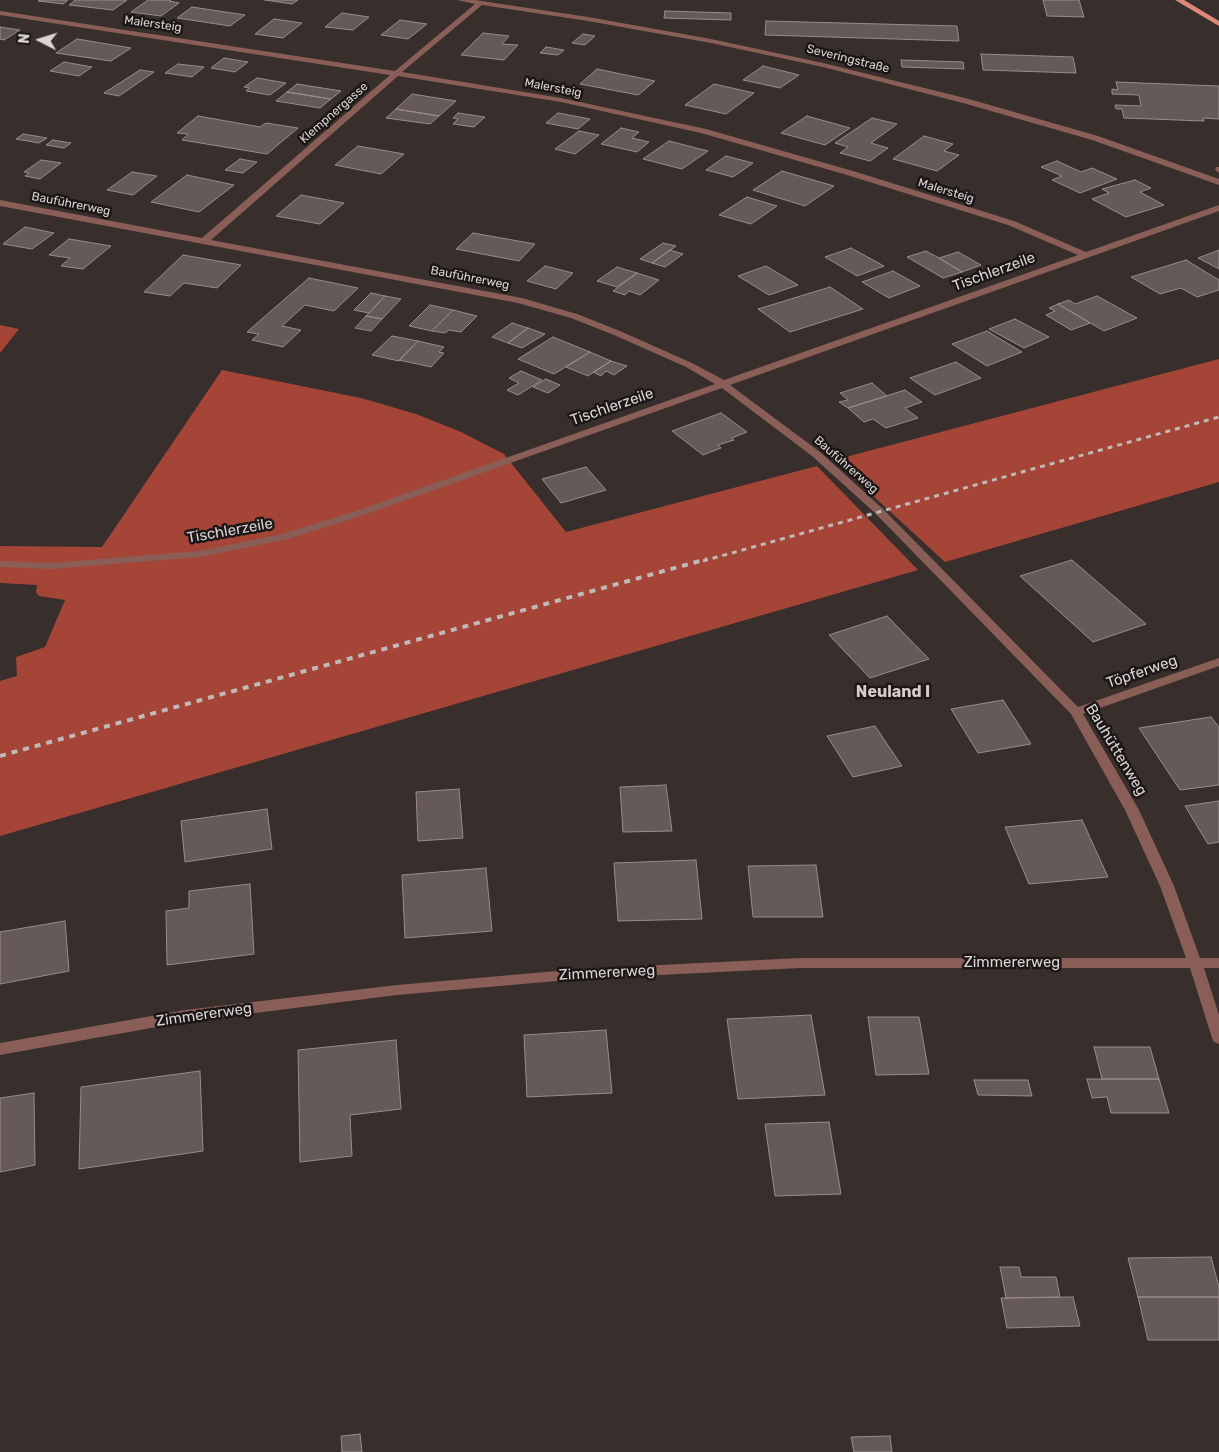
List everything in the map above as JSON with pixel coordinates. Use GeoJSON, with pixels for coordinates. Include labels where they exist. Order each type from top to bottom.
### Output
{"type":"FeatureCollection","features":[{"type":"Feature","properties":{"kind":"main road"},"geometry":{"type":"LineString","coordinates":[[1179,0],[1219,24]]}},
{"type":"Feature","properties":{"kind":"street","name":"Severingstraße"},"geometry":{"type":"LineString","coordinates":[[461,0],[579,17],[701,39],[823,65],[966,101],[1095,138],[1219,182]]}},
{"type":"Feature","properties":{"kind":"street","name":"Klempnergasse"},"geometry":{"type":"LineString","coordinates":[[204,241],[398,72],[481,3]]}},
{"type":"Feature","properties":{"kind":"street","name":"Malersteig"},"geometry":{"type":"LineString","coordinates":[[0,13],[398,72],[561,100],[703,131],[850,173],[1012,223],[1086,255]]}},
{"type":"Feature","properties":{"kind":"street","name":"Bauführerweg"},"geometry":{"type":"LineString","coordinates":[[0,203],[519,300],[574,316],[688,365],[724,384],[816,454],[879,511]]}},
{"type":"Feature","properties":{"kind":"street","name":"Tischlerzeile"},"geometry":{"type":"LineString","coordinates":[[0,564],[52,566],[200,554],[284,537],[357,514],[1219,208]]}},
{"type":"Feature","properties":{"kind":"street","name":"Bauhüttenweg"},"geometry":{"type":"LineString","coordinates":[[879,511],[1076,712],[1132,810],[1167,886],[1195,963],[1219,1038]]}},
{"type":"Feature","properties":{"kind":"street","name":"Töpferweg"},"geometry":{"type":"LineString","coordinates":[[1076,712],[1219,662]]}},
{"type":"Feature","properties":{"kind":"street","name":"Zimmererweg"},"geometry":{"type":"LineString","coordinates":[[0,1049],[185,1016],[397,990],[580,974],[800,963],[1219,963]]}},
{"type":"Feature","properties":{"kind":"shaded area"},"geometry":{"type":"Polygon","coordinates":[[[0,325],[19,329],[0,353],[0,325]]]}},
{"type":"Feature","properties":{"kind":"shaded area"},"geometry":{"type":"Polygon","coordinates":[[[1219,359],[1219,482],[945,562],[834,460],[1219,359]]]}},
{"type":"Feature","properties":{"kind":"shaded area"},"geometry":{"type":"Polygon","coordinates":[[[222,370],[361,398],[416,414],[461,432],[504,454],[566,532],[817,466],[918,570],[0,836],[0,681],[17,676],[16,657],[45,647],[65,600],[39,596],[36,592],[37,585],[0,583],[0,546],[102,547],[222,370]]]}},
{"type":"Feature","properties":{"kind":"building"},"geometry":{"type":"Polygon","coordinates":[[[68,0],[63,4],[38,1],[68,0]]]}},
{"type":"Feature","properties":{"kind":"building"},"geometry":{"type":"Polygon","coordinates":[[[75,0],[127,0],[113,10],[69,5],[75,0]]]}},
{"type":"Feature","properties":{"kind":"building"},"geometry":{"type":"Polygon","coordinates":[[[148,0],[171,0],[169,1],[179,3],[161,16],[131,12],[148,0]]]}},
{"type":"Feature","properties":{"kind":"building"},"geometry":{"type":"Polygon","coordinates":[[[265,0],[298,0],[292,4],[265,0]]]}},
{"type":"Feature","properties":{"kind":"building"},"geometry":{"type":"Polygon","coordinates":[[[1043,0],[1079,0],[1084,17],[1047,16],[1043,0]]]}},
{"type":"Feature","properties":{"kind":"building"},"geometry":{"type":"Polygon","coordinates":[[[192,7],[245,15],[230,26],[177,18],[192,7]]]}},
{"type":"Feature","properties":{"kind":"building"},"geometry":{"type":"Polygon","coordinates":[[[665,11],[731,13],[731,20],[664,18],[665,11]]]}},
{"type":"Feature","properties":{"kind":"building"},"geometry":{"type":"Polygon","coordinates":[[[342,13],[369,17],[353,30],[325,27],[342,13]]]}},
{"type":"Feature","properties":{"kind":"building"},"geometry":{"type":"Polygon","coordinates":[[[274,19],[302,23],[283,38],[255,34],[274,19]]]}},
{"type":"Feature","properties":{"kind":"building"},"geometry":{"type":"Polygon","coordinates":[[[400,20],[427,24],[408,39],[381,35],[400,20]]]}},
{"type":"Feature","properties":{"kind":"building"},"geometry":{"type":"Polygon","coordinates":[[[766,21],[957,26],[959,41],[765,35],[766,21]]]}},
{"type":"Feature","properties":{"kind":"building"},"geometry":{"type":"Polygon","coordinates":[[[0,27],[20,30],[4,40],[0,39],[0,27]]]}},
{"type":"Feature","properties":{"kind":"building"},"geometry":{"type":"Polygon","coordinates":[[[483,33],[509,36],[502,44],[518,45],[504,60],[461,55],[483,33]]]}},
{"type":"Feature","properties":{"kind":"building"},"geometry":{"type":"Polygon","coordinates":[[[583,34],[595,36],[585,45],[572,43],[583,34]]]}},
{"type":"Feature","properties":{"kind":"building"},"geometry":{"type":"Polygon","coordinates":[[[77,39],[131,48],[111,61],[56,53],[77,39]]]}},
{"type":"Feature","properties":{"kind":"building"},"geometry":{"type":"Polygon","coordinates":[[[546,47],[564,50],[558,55],[540,53],[546,47]]]}},
{"type":"Feature","properties":{"kind":"building"},"geometry":{"type":"Polygon","coordinates":[[[981,54],[1073,57],[1076,73],[983,70],[981,54]]]}},
{"type":"Feature","properties":{"kind":"building"},"geometry":{"type":"Polygon","coordinates":[[[224,58],[248,62],[235,72],[211,68],[224,58]]]}},
{"type":"Feature","properties":{"kind":"building"},"geometry":{"type":"Polygon","coordinates":[[[901,60],[963,62],[964,69],[902,67],[901,60]]]}},
{"type":"Feature","properties":{"kind":"building"},"geometry":{"type":"Polygon","coordinates":[[[64,62],[92,67],[79,76],[50,71],[64,62]]]}},
{"type":"Feature","properties":{"kind":"building"},"geometry":{"type":"Polygon","coordinates":[[[178,64],[204,67],[192,77],[165,73],[178,64]]]}},
{"type":"Feature","properties":{"kind":"building"},"geometry":{"type":"Polygon","coordinates":[[[763,66],[799,75],[780,88],[743,80],[763,66]]]}},
{"type":"Feature","properties":{"kind":"building"},"geometry":{"type":"Polygon","coordinates":[[[597,69],[655,81],[638,95],[580,84],[597,69]]]}},
{"type":"Feature","properties":{"kind":"building"},"geometry":{"type":"Polygon","coordinates":[[[140,70],[154,72],[119,96],[104,93],[140,70]]]}},
{"type":"Feature","properties":{"kind":"building"},"geometry":{"type":"Polygon","coordinates":[[[257,78],[286,83],[270,95],[246,91],[249,88],[244,87],[257,78]]]}},
{"type":"Feature","properties":{"kind":"building"},"geometry":{"type":"Polygon","coordinates":[[[1116,82],[1219,86],[1219,119],[1203,118],[1204,121],[1124,118],[1122,109],[1116,109],[1115,105],[1141,106],[1139,95],[1112,94],[1112,89],[1118,90],[1116,82]]]}},
{"type":"Feature","properties":{"kind":"building"},"geometry":{"type":"Polygon","coordinates":[[[297,84],[341,91],[331,99],[287,92],[297,84]]]}},
{"type":"Feature","properties":{"kind":"building"},"geometry":{"type":"Polygon","coordinates":[[[714,84],[754,93],[726,114],[685,105],[714,84]]]}},
{"type":"Feature","properties":{"kind":"building"},"geometry":{"type":"Polygon","coordinates":[[[287,92],[331,99],[320,108],[276,101],[287,92]]]}},
{"type":"Feature","properties":{"kind":"building"},"geometry":{"type":"Polygon","coordinates":[[[412,94],[456,101],[439,116],[396,109],[412,94]]]}},
{"type":"Feature","properties":{"kind":"building"},"geometry":{"type":"Polygon","coordinates":[[[396,109],[439,116],[430,124],[386,118],[396,109]]]}},
{"type":"Feature","properties":{"kind":"building"},"geometry":{"type":"Polygon","coordinates":[[[458,113],[485,117],[474,127],[453,124],[458,119],[453,118],[458,113]]]}},
{"type":"Feature","properties":{"kind":"building"},"geometry":{"type":"Polygon","coordinates":[[[558,113],[590,119],[578,129],[546,123],[558,113]]]}},
{"type":"Feature","properties":{"kind":"building"},"geometry":{"type":"Polygon","coordinates":[[[198,116],[260,127],[266,123],[298,128],[267,154],[182,140],[188,134],[177,133],[198,116]]]}},
{"type":"Feature","properties":{"kind":"building"},"geometry":{"type":"Polygon","coordinates":[[[807,116],[850,128],[825,145],[781,133],[807,116]]]}},
{"type":"Feature","properties":{"kind":"building"},"geometry":{"type":"Polygon","coordinates":[[[872,118],[897,124],[871,143],[888,148],[870,161],[840,153],[848,147],[835,143],[872,118]]]}},
{"type":"Feature","properties":{"kind":"building"},"geometry":{"type":"Polygon","coordinates":[[[621,128],[639,132],[632,138],[649,142],[637,152],[601,144],[621,128]]]}},
{"type":"Feature","properties":{"kind":"building"},"geometry":{"type":"Polygon","coordinates":[[[579,131],[599,135],[575,154],[555,149],[579,131]]]}},
{"type":"Feature","properties":{"kind":"building"},"geometry":{"type":"Polygon","coordinates":[[[23,134],[47,138],[39,143],[16,139],[23,134]]]}},
{"type":"Feature","properties":{"kind":"building"},"geometry":{"type":"Polygon","coordinates":[[[924,136],[953,144],[944,151],[959,155],[937,171],[893,159],[924,136]]]}},
{"type":"Feature","properties":{"kind":"building"},"geometry":{"type":"Polygon","coordinates":[[[53,140],[71,143],[64,148],[46,145],[53,140]]]}},
{"type":"Feature","properties":{"kind":"building"},"geometry":{"type":"Polygon","coordinates":[[[669,141],[708,151],[682,169],[643,159],[669,141]]]}},
{"type":"Feature","properties":{"kind":"building"},"geometry":{"type":"Polygon","coordinates":[[[358,146],[404,154],[381,174],[335,165],[358,146]]]}},
{"type":"Feature","properties":{"kind":"building"},"geometry":{"type":"Polygon","coordinates":[[[726,156],[753,163],[733,177],[706,170],[726,156]]]}},
{"type":"Feature","properties":{"kind":"building"},"geometry":{"type":"Polygon","coordinates":[[[240,159],[257,162],[243,173],[225,170],[240,159]]]}},
{"type":"Feature","properties":{"kind":"building"},"geometry":{"type":"Polygon","coordinates":[[[41,160],[61,163],[40,179],[25,176],[29,173],[24,172],[41,160]]]}},
{"type":"Feature","properties":{"kind":"building"},"geometry":{"type":"Polygon","coordinates":[[[1057,161],[1081,172],[1092,168],[1117,179],[1080,193],[1052,180],[1062,176],[1041,167],[1057,161]]]}},
{"type":"Feature","properties":{"kind":"building"},"geometry":{"type":"Polygon","coordinates":[[[782,171],[834,186],[805,206],[753,190],[782,171]]]}},
{"type":"Feature","properties":{"kind":"building"},"geometry":{"type":"Polygon","coordinates":[[[132,172],[157,176],[133,195],[107,190],[132,172]]]}},
{"type":"Feature","properties":{"kind":"building"},"geometry":{"type":"Polygon","coordinates":[[[187,175],[234,185],[199,212],[151,202],[187,175]]]}},
{"type":"Feature","properties":{"kind":"building"},"geometry":{"type":"Polygon","coordinates":[[[1135,180],[1151,188],[1140,192],[1164,205],[1126,217],[1092,199],[1109,193],[1102,189],[1135,180]]]}},
{"type":"Feature","properties":{"kind":"building"},"geometry":{"type":"Polygon","coordinates":[[[301,195],[344,203],[320,224],[276,216],[301,195]]]}},
{"type":"Feature","properties":{"kind":"building"},"geometry":{"type":"Polygon","coordinates":[[[747,197],[777,206],[751,224],[719,215],[747,197]]]}},
{"type":"Feature","properties":{"kind":"building"},"geometry":{"type":"Polygon","coordinates":[[[25,227],[54,233],[32,249],[3,244],[25,227]]]}},
{"type":"Feature","properties":{"kind":"building"},"geometry":{"type":"Polygon","coordinates":[[[473,233],[535,244],[519,261],[456,249],[473,233]]]}},
{"type":"Feature","properties":{"kind":"building"},"geometry":{"type":"Polygon","coordinates":[[[69,239],[111,246],[83,269],[61,266],[70,258],[49,255],[69,239]]]}},
{"type":"Feature","properties":{"kind":"building"},"geometry":{"type":"Polygon","coordinates":[[[663,243],[676,246],[652,263],[640,259],[663,243]]]}},
{"type":"Feature","properties":{"kind":"building"},"geometry":{"type":"Polygon","coordinates":[[[851,248],[884,266],[857,276],[825,257],[851,248]]]}},
{"type":"Feature","properties":{"kind":"building"},"geometry":{"type":"Polygon","coordinates":[[[670,250],[683,254],[665,267],[652,263],[670,250]]]}},
{"type":"Feature","properties":{"kind":"building"},"geometry":{"type":"Polygon","coordinates":[[[1219,250],[1219,269],[1198,258],[1219,250]]]}},
{"type":"Feature","properties":{"kind":"building"},"geometry":{"type":"Polygon","coordinates":[[[926,251],[962,272],[943,278],[907,257],[926,251]]]}},
{"type":"Feature","properties":{"kind":"building"},"geometry":{"type":"Polygon","coordinates":[[[958,252],[981,265],[962,272],[939,258],[958,252]]]}},
{"type":"Feature","properties":{"kind":"building"},"geometry":{"type":"Polygon","coordinates":[[[183,255],[241,265],[217,288],[184,283],[170,296],[144,292],[183,255]]]}},
{"type":"Feature","properties":{"kind":"building"},"geometry":{"type":"Polygon","coordinates":[[[1186,260],[1219,280],[1219,290],[1197,297],[1181,288],[1160,294],[1131,277],[1186,260]]]}},
{"type":"Feature","properties":{"kind":"building"},"geometry":{"type":"Polygon","coordinates":[[[545,266],[573,273],[556,289],[527,281],[545,266]]]}},
{"type":"Feature","properties":{"kind":"building"},"geometry":{"type":"Polygon","coordinates":[[[766,266],[798,285],[769,295],[738,276],[766,266]]]}},
{"type":"Feature","properties":{"kind":"building"},"geometry":{"type":"Polygon","coordinates":[[[617,267],[637,273],[617,287],[597,281],[617,267]]]}},
{"type":"Feature","properties":{"kind":"building"},"geometry":{"type":"Polygon","coordinates":[[[893,271],[920,286],[889,298],[862,282],[893,271]]]}},
{"type":"Feature","properties":{"kind":"building"},"geometry":{"type":"Polygon","coordinates":[[[637,273],[659,280],[640,295],[629,291],[625,295],[613,291],[637,273]]]}},
{"type":"Feature","properties":{"kind":"building"},"geometry":{"type":"Polygon","coordinates":[[[309,278],[358,288],[334,311],[305,305],[282,326],[301,330],[283,347],[252,340],[259,334],[247,332],[309,278]]]}},
{"type":"Feature","properties":{"kind":"building"},"geometry":{"type":"Polygon","coordinates":[[[830,287],[863,309],[790,332],[758,309],[830,287]]]}},
{"type":"Feature","properties":{"kind":"building"},"geometry":{"type":"Polygon","coordinates":[[[371,293],[385,296],[369,313],[354,310],[371,293]]]}},
{"type":"Feature","properties":{"kind":"building"},"geometry":{"type":"Polygon","coordinates":[[[385,296],[401,299],[382,319],[366,316],[385,296]]]}},
{"type":"Feature","properties":{"kind":"building"},"geometry":{"type":"Polygon","coordinates":[[[1097,296],[1137,318],[1104,331],[1058,304],[1069,300],[1075,304],[1097,296]]]}},
{"type":"Feature","properties":{"kind":"building"},"geometry":{"type":"Polygon","coordinates":[[[1058,304],[1090,323],[1071,330],[1046,315],[1055,311],[1049,308],[1058,304]]]}},
{"type":"Feature","properties":{"kind":"building"},"geometry":{"type":"Polygon","coordinates":[[[430,305],[453,310],[432,331],[409,326],[430,305]]]}},
{"type":"Feature","properties":{"kind":"building"},"geometry":{"type":"Polygon","coordinates":[[[453,310],[477,316],[461,332],[449,330],[445,333],[432,331],[453,310]]]}},
{"type":"Feature","properties":{"kind":"building"},"geometry":{"type":"Polygon","coordinates":[[[366,316],[382,319],[371,331],[355,328],[366,316]]]}},
{"type":"Feature","properties":{"kind":"building"},"geometry":{"type":"Polygon","coordinates":[[[1015,319],[1049,337],[1024,348],[989,329],[1015,319]]]}},
{"type":"Feature","properties":{"kind":"building"},"geometry":{"type":"Polygon","coordinates":[[[512,323],[528,328],[508,343],[492,337],[512,323]]]}},
{"type":"Feature","properties":{"kind":"building"},"geometry":{"type":"Polygon","coordinates":[[[528,328],[545,334],[522,348],[508,343],[528,328]]]}},
{"type":"Feature","properties":{"kind":"building"},"geometry":{"type":"Polygon","coordinates":[[[987,331],[1022,352],[987,366],[952,344],[987,331]]]}},
{"type":"Feature","properties":{"kind":"building"},"geometry":{"type":"Polygon","coordinates":[[[392,336],[418,341],[399,361],[372,355],[392,336]]]}},
{"type":"Feature","properties":{"kind":"building"},"geometry":{"type":"Polygon","coordinates":[[[553,337],[590,352],[554,374],[518,359],[553,337]]]}},
{"type":"Feature","properties":{"kind":"building"},"geometry":{"type":"Polygon","coordinates":[[[418,341],[444,347],[439,352],[444,353],[431,367],[399,360],[418,341]]]}},
{"type":"Feature","properties":{"kind":"building"},"geometry":{"type":"Polygon","coordinates":[[[590,352],[611,361],[588,376],[566,367],[590,352]]]}},
{"type":"Feature","properties":{"kind":"building"},"geometry":{"type":"Polygon","coordinates":[[[611,361],[627,366],[614,375],[606,371],[601,376],[593,372],[611,361]]]}},
{"type":"Feature","properties":{"kind":"building"},"geometry":{"type":"Polygon","coordinates":[[[956,362],[981,378],[935,395],[910,378],[956,362]]]}},
{"type":"Feature","properties":{"kind":"building"},"geometry":{"type":"Polygon","coordinates":[[[521,371],[542,380],[518,395],[507,390],[519,383],[509,378],[521,371]]]}},
{"type":"Feature","properties":{"kind":"building"},"geometry":{"type":"Polygon","coordinates":[[[546,379],[560,385],[548,393],[533,387],[546,379]]]}},
{"type":"Feature","properties":{"kind":"building"},"geometry":{"type":"Polygon","coordinates":[[[872,383],[887,396],[848,408],[839,402],[848,400],[840,393],[872,383]]]}},
{"type":"Feature","properties":{"kind":"building"},"geometry":{"type":"Polygon","coordinates":[[[905,390],[922,402],[905,408],[918,418],[886,428],[873,419],[864,422],[848,408],[905,390]]]}},
{"type":"Feature","properties":{"kind":"building"},"geometry":{"type":"Polygon","coordinates":[[[721,413],[747,432],[732,438],[734,440],[718,445],[721,448],[703,455],[672,431],[721,413]]]}},
{"type":"Feature","properties":{"kind":"building"},"geometry":{"type":"Polygon","coordinates":[[[586,467],[606,490],[561,503],[542,479],[586,467]]]}},
{"type":"Feature","properties":{"kind":"building"},"geometry":{"type":"Polygon","coordinates":[[[1072,560],[1146,624],[1093,642],[1020,576],[1072,560]]]}},
{"type":"Feature","properties":{"kind":"building"},"geometry":{"type":"Polygon","coordinates":[[[887,616],[929,659],[870,678],[829,635],[887,616]]]}},
{"type":"Feature","properties":{"kind":"building"},"geometry":{"type":"Polygon","coordinates":[[[1003,700],[1031,744],[978,753],[951,709],[1003,700]]]}},
{"type":"Feature","properties":{"kind":"building"},"geometry":{"type":"Polygon","coordinates":[[[1211,717],[1219,727],[1219,785],[1180,790],[1139,728],[1211,717]]]}},
{"type":"Feature","properties":{"kind":"building"},"geometry":{"type":"Polygon","coordinates":[[[875,726],[902,766],[853,777],[827,736],[875,726]]]}},
{"type":"Feature","properties":{"kind":"building"},"geometry":{"type":"Polygon","coordinates":[[[666,785],[672,831],[623,832],[620,787],[666,785]]]}},
{"type":"Feature","properties":{"kind":"building"},"geometry":{"type":"Polygon","coordinates":[[[459,789],[463,838],[418,841],[416,792],[459,789]]]}},
{"type":"Feature","properties":{"kind":"building"},"geometry":{"type":"Polygon","coordinates":[[[1219,801],[1219,842],[1208,844],[1185,806],[1219,801]]]}},
{"type":"Feature","properties":{"kind":"building"},"geometry":{"type":"Polygon","coordinates":[[[267,809],[272,849],[185,862],[181,821],[267,809]]]}},
{"type":"Feature","properties":{"kind":"building"},"geometry":{"type":"Polygon","coordinates":[[[1082,820],[1108,877],[1029,884],[1005,827],[1082,820]]]}},
{"type":"Feature","properties":{"kind":"building"},"geometry":{"type":"Polygon","coordinates":[[[696,860],[702,919],[618,921],[614,863],[696,860]]]}},
{"type":"Feature","properties":{"kind":"building"},"geometry":{"type":"Polygon","coordinates":[[[816,865],[823,917],[753,917],[748,866],[816,865]]]}},
{"type":"Feature","properties":{"kind":"building"},"geometry":{"type":"Polygon","coordinates":[[[486,868],[492,931],[405,938],[402,875],[486,868]]]}},
{"type":"Feature","properties":{"kind":"building"},"geometry":{"type":"Polygon","coordinates":[[[250,884],[254,954],[167,965],[166,911],[189,908],[189,891],[250,884]]]}},
{"type":"Feature","properties":{"kind":"building"},"geometry":{"type":"Polygon","coordinates":[[[65,921],[69,971],[0,984],[0,932],[65,921]]]}},
{"type":"Feature","properties":{"kind":"building"},"geometry":{"type":"Polygon","coordinates":[[[811,1015],[825,1095],[738,1099],[727,1019],[811,1015]]]}},
{"type":"Feature","properties":{"kind":"building"},"geometry":{"type":"Polygon","coordinates":[[[868,1017],[919,1017],[929,1074],[876,1075],[868,1017]]]}},
{"type":"Feature","properties":{"kind":"building"},"geometry":{"type":"Polygon","coordinates":[[[606,1030],[612,1093],[527,1097],[524,1035],[606,1030]]]}},
{"type":"Feature","properties":{"kind":"building"},"geometry":{"type":"Polygon","coordinates":[[[396,1040],[401,1109],[350,1115],[352,1156],[300,1162],[298,1050],[396,1040]]]}},
{"type":"Feature","properties":{"kind":"building"},"geometry":{"type":"Polygon","coordinates":[[[1094,1047],[1150,1047],[1159,1079],[1102,1079],[1094,1047]]]}},
{"type":"Feature","properties":{"kind":"building"},"geometry":{"type":"Polygon","coordinates":[[[200,1071],[203,1151],[79,1169],[81,1087],[200,1071]]]}},
{"type":"Feature","properties":{"kind":"building"},"geometry":{"type":"Polygon","coordinates":[[[1087,1079],[1159,1079],[1169,1113],[1111,1113],[1107,1097],[1092,1098],[1087,1079]]]}},
{"type":"Feature","properties":{"kind":"building"},"geometry":{"type":"Polygon","coordinates":[[[974,1080],[1028,1080],[1032,1096],[978,1095],[974,1080]]]}},
{"type":"Feature","properties":{"kind":"building"},"geometry":{"type":"Polygon","coordinates":[[[34,1093],[35,1165],[0,1172],[0,1098],[34,1093]]]}},
{"type":"Feature","properties":{"kind":"building"},"geometry":{"type":"Polygon","coordinates":[[[829,1122],[841,1194],[775,1196],[765,1124],[829,1122]]]}},
{"type":"Feature","properties":{"kind":"building"},"geometry":{"type":"Polygon","coordinates":[[[1211,1257],[1219,1287],[1219,1297],[1138,1297],[1128,1258],[1211,1257]]]}},
{"type":"Feature","properties":{"kind":"building"},"geometry":{"type":"Polygon","coordinates":[[[1000,1267],[1019,1267],[1021,1277],[1056,1277],[1060,1297],[1006,1298],[1000,1267]]]}},
{"type":"Feature","properties":{"kind":"building"},"geometry":{"type":"Polygon","coordinates":[[[1073,1297],[1080,1326],[1007,1328],[1001,1298],[1073,1297]]]}},
{"type":"Feature","properties":{"kind":"building"},"geometry":{"type":"Polygon","coordinates":[[[1138,1297],[1219,1297],[1219,1340],[1148,1340],[1138,1297]]]}},
{"type":"Feature","properties":{"kind":"building"},"geometry":{"type":"Polygon","coordinates":[[[360,1434],[362,1452],[342,1452],[341,1436],[360,1434]]]}},
{"type":"Feature","properties":{"kind":"building"},"geometry":{"type":"Polygon","coordinates":[[[890,1436],[892,1452],[854,1452],[851,1437],[890,1436]]]}},
{"type":"Feature","properties":{"kind":"railway"},"geometry":{"type":"LineString","coordinates":[[703,561],[1219,417]]}},
{"type":"Feature","properties":{"kind":"railway"},"geometry":{"type":"LineString","coordinates":[[0,756],[707,559]]}},
{"type":"Feature","properties":{"kind":"district","name":"Neuland I"},"geometry":{"type":"Point","coordinates":[893,692]}}]}
